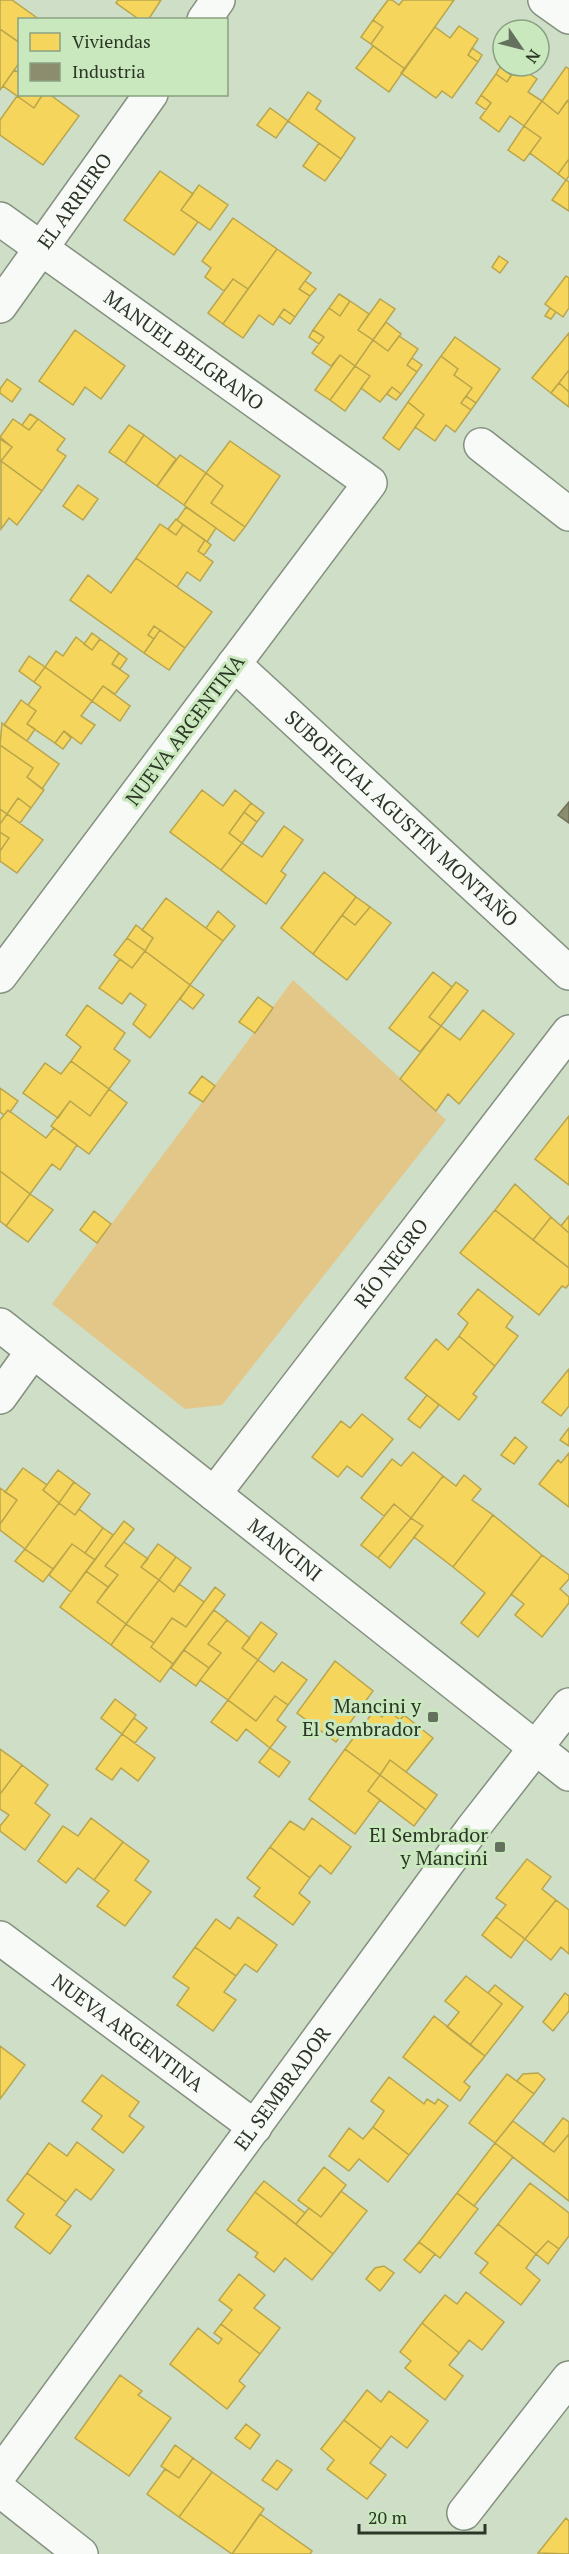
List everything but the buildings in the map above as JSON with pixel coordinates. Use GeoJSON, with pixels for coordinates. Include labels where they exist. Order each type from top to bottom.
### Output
{"type":"FeatureCollection","features":[{"type":"Feature","properties":{"kind":"street"},"geometry":{"type":"LineString","coordinates":[[205,18],[218,0]]}},
{"type":"Feature","properties":{"kind":"street"},"geometry":{"type":"LineString","coordinates":[[545,0],[569,17]]}},
{"type":"Feature","properties":{"kind":"street","name":"EL ARRIERO"},"geometry":{"type":"LineString","coordinates":[[0,306],[150,96]]}},
{"type":"Feature","properties":{"kind":"street","name":"MANUEL BELGRANO"},"geometry":{"type":"LineString","coordinates":[[0,219],[370,483]]}},
{"type":"Feature","properties":{"kind":"street"},"geometry":{"type":"LineString","coordinates":[[481,445],[569,514]]}},
{"type":"Feature","properties":{"kind":"street","name":"NUEVA ARGENTINA"},"geometry":{"type":"LineString","coordinates":[[0,976],[370,483]]}},
{"type":"Feature","properties":{"kind":"street","name":"SUBOFICIAL AGUSTÍN MONTAÑO"},"geometry":{"type":"LineString","coordinates":[[234,664],[569,973]]}},
{"type":"Feature","properties":{"kind":"street","name":"RÍO NEGRO"},"geometry":{"type":"LineString","coordinates":[[214,1494],[569,1032]]}},
{"type":"Feature","properties":{"kind":"street","name":"MANCINI"},"geometry":{"type":"LineString","coordinates":[[0,1325],[569,1774]]}},
{"type":"Feature","properties":{"kind":"street"},"geometry":{"type":"LineString","coordinates":[[0,1397],[33,1351]]}},
{"type":"Feature","properties":{"kind":"street","name":"EL SEMBRADOR"},"geometry":{"type":"LineString","coordinates":[[0,2474],[473,1828],[569,1705]]}},
{"type":"Feature","properties":{"kind":"street","name":"NUEVA ARGENTINA"},"geometry":{"type":"LineString","coordinates":[[0,1938],[255,2127]]}},
{"type":"Feature","properties":{"kind":"street"},"geometry":{"type":"LineString","coordinates":[[464,2513],[569,2378]]}},
{"type":"Feature","properties":{"kind":"street"},"geometry":{"type":"LineString","coordinates":[[0,2490],[81,2554]]}},
{"type":"Feature","properties":{"kind":"shaded area"},"geometry":{"type":"Polygon","coordinates":[[[293,980],[446,1120],[222,1405],[185,1409],[52,1304],[293,980]]]}},
{"type":"Feature","properties":{"kind":"place","name":"Mancini y El Sembrador"},"geometry":{"type":"Point","coordinates":[433,1717]}},
{"type":"Feature","properties":{"kind":"place","name":"El Sembrador y Mancini"},"geometry":{"type":"Point","coordinates":[500,1847]}}]}
